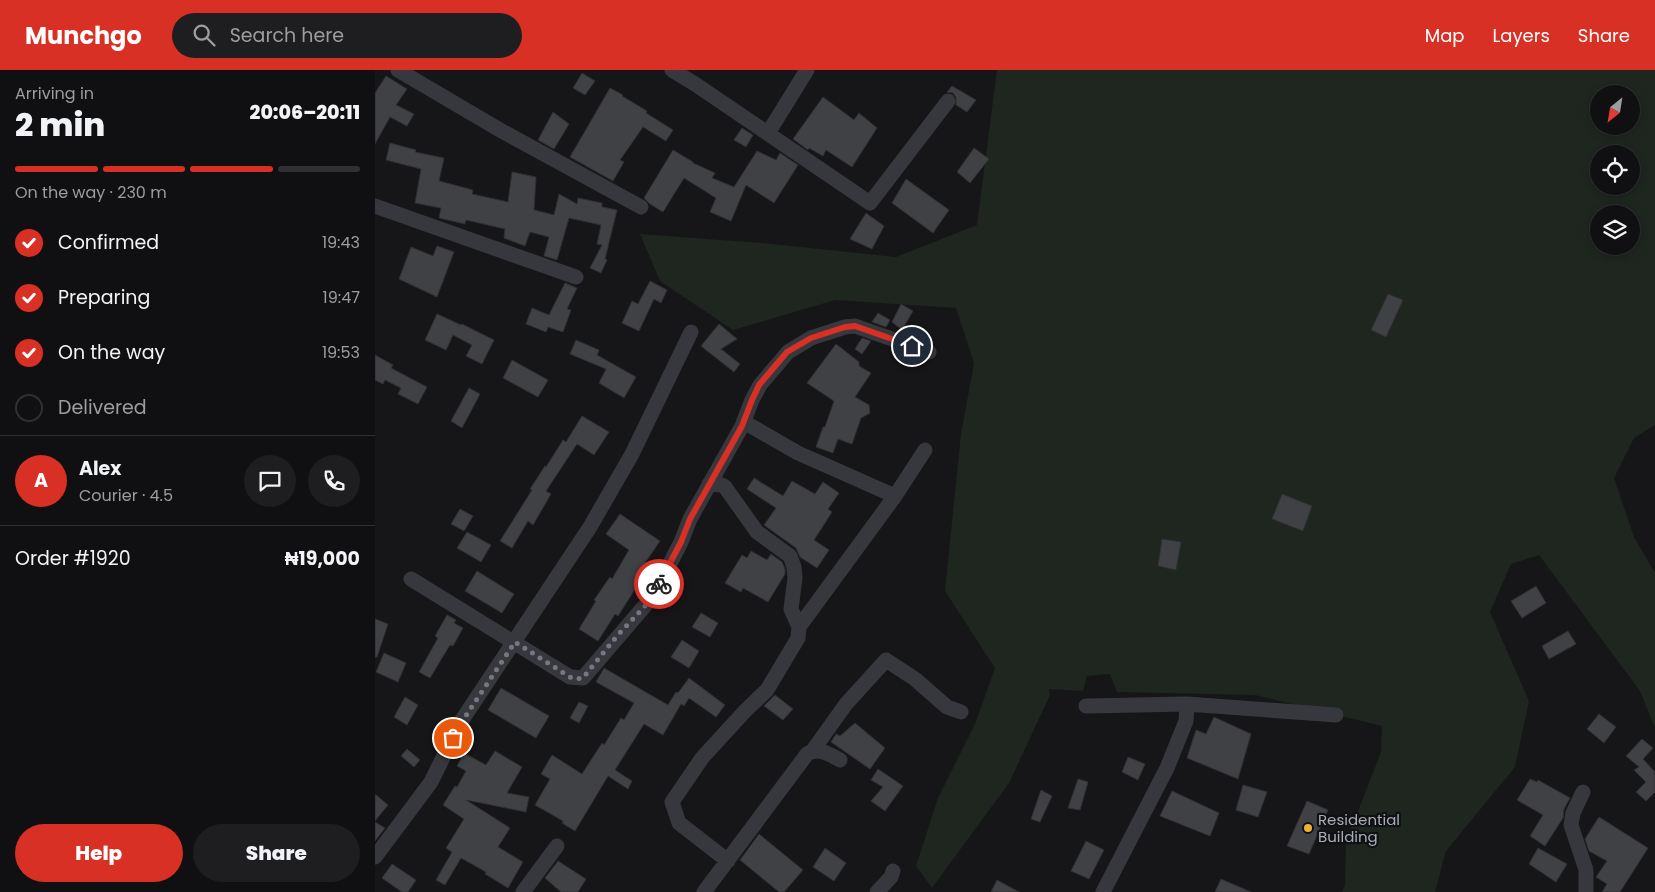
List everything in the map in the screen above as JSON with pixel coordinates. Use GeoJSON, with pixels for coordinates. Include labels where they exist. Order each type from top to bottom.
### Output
{"type":"FeatureCollection","features":[{"type":"Feature","properties":{"kind":"street"},"geometry":{"type":"LineString","coordinates":[[398,70],[500,130],[641,207]]}},
{"type":"Feature","properties":{"kind":"street"},"geometry":{"type":"LineString","coordinates":[[672,70],[870,203],[949,101]]}},
{"type":"Feature","properties":{"kind":"street"},"geometry":{"type":"LineString","coordinates":[[767,133],[807,70]]}},
{"type":"Feature","properties":{"kind":"street"},"geometry":{"type":"LineString","coordinates":[[375,206],[576,277]]}},
{"type":"Feature","properties":{"kind":"street"},"geometry":{"type":"LineString","coordinates":[[411,579],[570,677],[575,679],[583,678],[654,595],[681,542],[690,519],[744,422],[759,385],[787,352],[811,338],[845,327],[855,326],[929,352]]}},
{"type":"Feature","properties":{"kind":"street"},"geometry":{"type":"LineString","coordinates":[[375,857],[431,782],[461,723],[590,527],[632,454],[691,332]]}},
{"type":"Feature","properties":{"kind":"street"},"geometry":{"type":"LineString","coordinates":[[744,422],[798,453],[895,496]]}},
{"type":"Feature","properties":{"kind":"street"},"geometry":{"type":"LineString","coordinates":[[799,627],[895,496],[925,450]]}},
{"type":"Feature","properties":{"kind":"street"},"geometry":{"type":"LineString","coordinates":[[709,484],[725,487],[757,532],[790,556],[795,578],[791,609],[799,627],[798,638],[767,690],[702,758],[672,802],[679,823],[728,861]]}},
{"type":"Feature","properties":{"kind":"street"},"geometry":{"type":"LineString","coordinates":[[704,892],[800,762],[813,750],[846,704],[886,660],[915,679],[947,706],[961,712]]}},
{"type":"Feature","properties":{"kind":"street"},"geometry":{"type":"LineString","coordinates":[[1103,892],[1167,768],[1185,721],[1187,704]]}},
{"type":"Feature","properties":{"kind":"street"},"geometry":{"type":"LineString","coordinates":[[1086,706],[1187,704],[1336,716]]}},
{"type":"Feature","properties":{"kind":"street"},"geometry":{"type":"LineString","coordinates":[[813,750],[821,751],[840,760]]}},
{"type":"Feature","properties":{"kind":"street"},"geometry":{"type":"LineString","coordinates":[[1583,792],[1573,813],[1571,826],[1587,870],[1586,892]]}},
{"type":"Feature","properties":{"kind":"street"},"geometry":{"type":"LineString","coordinates":[[523,892],[557,846]]}},
{"type":"Feature","properties":{"kind":"street"},"geometry":{"type":"LineString","coordinates":[[877,892],[891,877],[893,871]]}},
{"type":"Feature","properties":{"kind":"shaded area"},"geometry":{"type":"Polygon","coordinates":[[[997,70],[1655,70],[1655,425],[1634,438],[1614,478],[1634,537],[1655,573],[1655,728],[1640,691],[1539,555],[1511,564],[1490,612],[1529,701],[1515,767],[1446,851],[1435,892],[1342,892],[1345,885],[1346,842],[1381,752],[1382,726],[1255,695],[1117,692],[1110,674],[1087,676],[1083,691],[1049,689],[1050,695],[1009,783],[932,888],[916,866],[938,798],[975,724],[995,668],[945,591],[961,434],[974,363],[956,308],[835,300],[733,330],[660,281],[640,234],[761,243],[896,257],[977,225],[997,70]]]}},
{"type":"Feature","properties":{"kind":"building"},"geometry":{"type":"Polygon","coordinates":[[[582,73],[595,81],[585,95],[573,88],[582,73]]]}},
{"type":"Feature","properties":{"kind":"building"},"geometry":{"type":"Polygon","coordinates":[[[386,76],[407,89],[396,105],[414,114],[407,126],[390,117],[375,144],[375,93],[386,76]]]}},
{"type":"Feature","properties":{"kind":"building"},"geometry":{"type":"Polygon","coordinates":[[[952,86],[976,100],[967,112],[956,105],[956,97],[953,93],[947,92],[952,86]]]}},
{"type":"Feature","properties":{"kind":"building"},"geometry":{"type":"Polygon","coordinates":[[[610,88],[673,130],[666,141],[643,127],[620,160],[624,162],[613,181],[570,157],[610,88]]]}},
{"type":"Feature","properties":{"kind":"building"},"geometry":{"type":"Polygon","coordinates":[[[823,97],[854,120],[859,113],[877,128],[852,167],[826,150],[823,156],[809,148],[808,150],[793,139],[823,97]]]}},
{"type":"Feature","properties":{"kind":"building"},"geometry":{"type":"Polygon","coordinates":[[[553,112],[569,124],[554,149],[538,140],[553,112]]]}},
{"type":"Feature","properties":{"kind":"building"},"geometry":{"type":"Polygon","coordinates":[[[742,128],[753,135],[746,147],[734,140],[742,128]]]}},
{"type":"Feature","properties":{"kind":"building"},"geometry":{"type":"Polygon","coordinates":[[[390,143],[416,150],[415,152],[444,158],[439,181],[473,190],[472,194],[508,202],[512,172],[536,177],[534,210],[554,215],[559,194],[577,204],[578,198],[602,203],[602,207],[617,210],[605,259],[607,260],[601,273],[590,268],[602,245],[597,244],[601,225],[569,218],[557,260],[544,256],[549,237],[530,232],[525,246],[504,238],[505,229],[466,220],[465,224],[439,218],[441,208],[415,203],[421,169],[386,160],[390,143]]]}},
{"type":"Feature","properties":{"kind":"building"},"geometry":{"type":"Polygon","coordinates":[[[974,148],[989,159],[970,183],[957,172],[974,148]]]}},
{"type":"Feature","properties":{"kind":"building"},"geometry":{"type":"Polygon","coordinates":[[[673,150],[693,163],[715,173],[712,178],[734,187],[757,151],[776,160],[780,153],[798,165],[774,203],[746,185],[731,221],[710,212],[716,198],[684,178],[663,212],[644,198],[673,150]]]}},
{"type":"Feature","properties":{"kind":"building"},"geometry":{"type":"Polygon","coordinates":[[[906,179],[949,210],[933,233],[892,203],[906,179]]]}},
{"type":"Feature","properties":{"kind":"building"},"geometry":{"type":"Polygon","coordinates":[[[866,213],[884,226],[872,249],[850,239],[866,213]]]}},
{"type":"Feature","properties":{"kind":"building"},"geometry":{"type":"Polygon","coordinates":[[[437,246],[454,252],[437,297],[399,279],[411,247],[433,256],[437,246]]]}},
{"type":"Feature","properties":{"kind":"building"},"geometry":{"type":"Polygon","coordinates":[[[650,281],[667,290],[661,303],[654,299],[639,331],[622,323],[632,301],[638,304],[650,281]]]}},
{"type":"Feature","properties":{"kind":"building"},"geometry":{"type":"Polygon","coordinates":[[[565,283],[577,288],[567,309],[571,310],[563,332],[548,327],[546,332],[526,324],[532,308],[549,315],[565,283]]]}},
{"type":"Feature","properties":{"kind":"building"},"geometry":{"type":"Polygon","coordinates":[[[1388,294],[1403,300],[1386,337],[1371,330],[1388,294]]]}},
{"type":"Feature","properties":{"kind":"building"},"geometry":{"type":"Polygon","coordinates":[[[901,304],[913,311],[902,330],[892,322],[901,304]]]}},
{"type":"Feature","properties":{"kind":"building"},"geometry":{"type":"Polygon","coordinates":[[[878,313],[890,320],[886,327],[872,322],[878,313]]]}},
{"type":"Feature","properties":{"kind":"building"},"geometry":{"type":"Polygon","coordinates":[[[437,314],[494,340],[482,364],[466,356],[472,345],[453,335],[446,350],[425,340],[437,314]]]}},
{"type":"Feature","properties":{"kind":"building"},"geometry":{"type":"Polygon","coordinates":[[[719,324],[737,339],[721,349],[740,364],[734,372],[701,346],[719,324]]]}},
{"type":"Feature","properties":{"kind":"building"},"geometry":{"type":"Polygon","coordinates":[[[862,338],[871,341],[862,354],[855,349],[862,338]]]}},
{"type":"Feature","properties":{"kind":"building"},"geometry":{"type":"Polygon","coordinates":[[[576,340],[599,350],[597,355],[636,377],[624,398],[599,383],[606,369],[570,354],[576,340]]]}},
{"type":"Feature","properties":{"kind":"building"},"geometry":{"type":"Polygon","coordinates":[[[836,344],[859,362],[859,366],[871,373],[855,397],[869,405],[870,413],[861,418],[852,444],[838,439],[833,453],[816,447],[834,401],[807,383],[836,344]]]}},
{"type":"Feature","properties":{"kind":"building"},"geometry":{"type":"Polygon","coordinates":[[[375,355],[393,365],[391,368],[427,387],[418,404],[398,394],[401,388],[385,380],[383,384],[375,380],[375,355]]]}},
{"type":"Feature","properties":{"kind":"building"},"geometry":{"type":"Polygon","coordinates":[[[512,360],[548,380],[538,397],[503,378],[512,360]]]}},
{"type":"Feature","properties":{"kind":"building"},"geometry":{"type":"Polygon","coordinates":[[[469,388],[480,394],[462,428],[451,421],[469,388]]]}},
{"type":"Feature","properties":{"kind":"building"},"geometry":{"type":"Polygon","coordinates":[[[582,416],[609,432],[594,455],[577,444],[546,491],[551,494],[533,525],[528,521],[512,548],[500,541],[545,466],[563,440],[566,442],[582,416]]]}},
{"type":"Feature","properties":{"kind":"building"},"geometry":{"type":"Polygon","coordinates":[[[754,478],[783,496],[792,481],[815,494],[823,482],[839,493],[828,509],[832,512],[814,540],[829,550],[817,568],[800,557],[796,548],[764,525],[776,508],[747,489],[754,478]]]}},
{"type":"Feature","properties":{"kind":"building"},"geometry":{"type":"Polygon","coordinates":[[[1282,494],[1312,506],[1303,531],[1272,519],[1282,494]]]}},
{"type":"Feature","properties":{"kind":"building"},"geometry":{"type":"Polygon","coordinates":[[[460,509],[473,516],[464,531],[451,524],[460,509]]]}},
{"type":"Feature","properties":{"kind":"building"},"geometry":{"type":"Polygon","coordinates":[[[620,514],[660,541],[645,563],[652,567],[641,585],[639,583],[618,616],[615,614],[598,641],[579,629],[596,601],[594,600],[610,577],[612,579],[629,550],[606,534],[620,514]]]}},
{"type":"Feature","properties":{"kind":"building"},"geometry":{"type":"Polygon","coordinates":[[[467,532],[491,545],[481,562],[457,548],[467,532]]]}},
{"type":"Feature","properties":{"kind":"building"},"geometry":{"type":"Polygon","coordinates":[[[1162,539],[1181,542],[1176,570],[1158,566],[1162,539]]]}},
{"type":"Feature","properties":{"kind":"building"},"geometry":{"type":"Polygon","coordinates":[[[751,551],[767,560],[771,554],[782,562],[785,569],[785,574],[768,602],[743,588],[741,592],[725,583],[742,555],[747,558],[751,551]]]}},
{"type":"Feature","properties":{"kind":"building"},"geometry":{"type":"Polygon","coordinates":[[[477,571],[514,594],[502,613],[465,591],[477,571]]]}},
{"type":"Feature","properties":{"kind":"building"},"geometry":{"type":"Polygon","coordinates":[[[1536,586],[1546,603],[1522,618],[1511,601],[1536,586]]]}},
{"type":"Feature","properties":{"kind":"building"},"geometry":{"type":"Polygon","coordinates":[[[701,613],[718,623],[710,637],[692,627],[701,613]]]}},
{"type":"Feature","properties":{"kind":"building"},"geometry":{"type":"Polygon","coordinates":[[[447,615],[456,620],[454,623],[463,628],[453,646],[450,645],[430,678],[419,672],[438,638],[435,636],[447,615]]]}},
{"type":"Feature","properties":{"kind":"building"},"geometry":{"type":"Polygon","coordinates":[[[375,619],[388,624],[377,657],[375,657],[375,619]]]}},
{"type":"Feature","properties":{"kind":"building"},"geometry":{"type":"Polygon","coordinates":[[[1568,631],[1576,644],[1549,659],[1542,646],[1568,631]]]}},
{"type":"Feature","properties":{"kind":"building"},"geometry":{"type":"Polygon","coordinates":[[[682,640],[699,651],[689,668],[671,657],[682,640]]]}},
{"type":"Feature","properties":{"kind":"building"},"geometry":{"type":"Polygon","coordinates":[[[384,653],[406,663],[398,682],[376,672],[384,653]]]}},
{"type":"Feature","properties":{"kind":"building"},"geometry":{"type":"Polygon","coordinates":[[[604,668],[668,705],[676,692],[678,693],[689,678],[725,705],[716,717],[689,698],[684,706],[681,704],[663,735],[644,724],[615,770],[632,781],[628,789],[608,776],[575,831],[562,823],[563,821],[535,805],[550,779],[541,774],[552,755],[582,774],[602,743],[604,745],[621,718],[624,720],[634,703],[596,682],[604,668]]]}},
{"type":"Feature","properties":{"kind":"building"},"geometry":{"type":"Polygon","coordinates":[[[501,688],[549,716],[536,738],[488,710],[501,688]]]}},
{"type":"Feature","properties":{"kind":"building"},"geometry":{"type":"Polygon","coordinates":[[[775,695],[793,709],[783,720],[764,706],[775,695]]]}},
{"type":"Feature","properties":{"kind":"building"},"geometry":{"type":"Polygon","coordinates":[[[405,697],[418,705],[407,725],[394,717],[405,697]]]}},
{"type":"Feature","properties":{"kind":"building"},"geometry":{"type":"Polygon","coordinates":[[[579,702],[588,706],[579,723],[570,718],[579,702]]]}},
{"type":"Feature","properties":{"kind":"building"},"geometry":{"type":"Polygon","coordinates":[[[1599,714],[1616,727],[1604,743],[1587,729],[1599,714]]]}},
{"type":"Feature","properties":{"kind":"building"},"geometry":{"type":"Polygon","coordinates":[[[1214,717],[1251,734],[1238,779],[1187,758],[1196,730],[1206,734],[1214,717]]]}},
{"type":"Feature","properties":{"kind":"building"},"geometry":{"type":"Polygon","coordinates":[[[855,723],[885,748],[870,769],[831,742],[836,734],[840,736],[855,723]]]}},
{"type":"Feature","properties":{"kind":"building"},"geometry":{"type":"Polygon","coordinates":[[[1642,739],[1653,748],[1643,759],[1655,772],[1653,774],[1655,773],[1655,792],[1646,801],[1636,792],[1646,782],[1634,770],[1639,767],[1626,756],[1642,739]]]}},
{"type":"Feature","properties":{"kind":"building"},"geometry":{"type":"Polygon","coordinates":[[[407,749],[420,760],[414,767],[401,756],[407,749]]]}},
{"type":"Feature","properties":{"kind":"building"},"geometry":{"type":"Polygon","coordinates":[[[495,751],[522,767],[507,793],[529,797],[526,812],[466,800],[510,828],[498,847],[523,862],[508,888],[485,874],[486,872],[461,858],[445,885],[436,880],[452,852],[446,848],[464,819],[443,805],[455,786],[457,787],[466,771],[457,766],[464,753],[486,765],[495,751]]]}},
{"type":"Feature","properties":{"kind":"building"},"geometry":{"type":"Polygon","coordinates":[[[1128,757],[1145,764],[1138,780],[1122,772],[1128,757]]]}},
{"type":"Feature","properties":{"kind":"building"},"geometry":{"type":"Polygon","coordinates":[[[878,769],[903,786],[885,811],[871,801],[883,787],[871,780],[878,769]]]}},
{"type":"Feature","properties":{"kind":"building"},"geometry":{"type":"Polygon","coordinates":[[[1078,779],[1088,782],[1080,810],[1068,808],[1078,779]]]}},
{"type":"Feature","properties":{"kind":"building"},"geometry":{"type":"Polygon","coordinates":[[[1530,779],[1537,782],[1538,780],[1570,798],[1564,809],[1563,818],[1545,846],[1530,836],[1543,815],[1517,800],[1530,779]]]}},
{"type":"Feature","properties":{"kind":"building"},"geometry":{"type":"Polygon","coordinates":[[[1243,785],[1267,792],[1258,817],[1236,810],[1243,785]]]}},
{"type":"Feature","properties":{"kind":"building"},"geometry":{"type":"Polygon","coordinates":[[[1041,790],[1052,796],[1040,822],[1031,819],[1041,790]]]}},
{"type":"Feature","properties":{"kind":"building"},"geometry":{"type":"Polygon","coordinates":[[[1172,791],[1219,813],[1210,836],[1160,816],[1172,791]]]}},
{"type":"Feature","properties":{"kind":"building"},"geometry":{"type":"Polygon","coordinates":[[[375,794],[388,805],[375,821],[375,794]]]}},
{"type":"Feature","properties":{"kind":"building","name":"Residential Building"},"geometry":{"type":"Polygon","coordinates":[[[1307,801],[1328,810],[1309,854],[1287,846],[1307,801]]]}},
{"type":"Feature","properties":{"kind":"building"},"geometry":{"type":"Polygon","coordinates":[[[1599,817],[1648,848],[1620,892],[1602,892],[1607,884],[1596,877],[1607,861],[1589,851],[1585,839],[1599,817]]]}},
{"type":"Feature","properties":{"kind":"building"},"geometry":{"type":"Polygon","coordinates":[[[375,822],[385,828],[375,841],[375,822]]]}},
{"type":"Feature","properties":{"kind":"building"},"geometry":{"type":"Polygon","coordinates":[[[759,834],[803,870],[784,892],[779,892],[740,860],[759,834]]]}},
{"type":"Feature","properties":{"kind":"building"},"geometry":{"type":"Polygon","coordinates":[[[1086,841],[1104,850],[1089,879],[1071,871],[1086,841]]]}},
{"type":"Feature","properties":{"kind":"building"},"geometry":{"type":"Polygon","coordinates":[[[825,848],[846,863],[834,881],[813,867],[825,848]]]}},
{"type":"Feature","properties":{"kind":"building"},"geometry":{"type":"Polygon","coordinates":[[[1538,848],[1567,864],[1556,882],[1529,864],[1538,848]]]}},
{"type":"Feature","properties":{"kind":"building"},"geometry":{"type":"Polygon","coordinates":[[[558,861],[586,879],[578,892],[561,892],[545,878],[558,861]]]}},
{"type":"Feature","properties":{"kind":"building"},"geometry":{"type":"Polygon","coordinates":[[[392,864],[416,880],[408,892],[402,892],[382,878],[392,864]]]}},
{"type":"Feature","properties":{"kind":"building"},"geometry":{"type":"Polygon","coordinates":[[[1221,879],[1251,892],[1215,892],[1221,879]]]}},
{"type":"Feature","properties":{"kind":"building"},"geometry":{"type":"Polygon","coordinates":[[[997,880],[1019,892],[991,892],[997,880]]]}},
{"type":"Feature","properties":{"kind":"way so far"},"geometry":{"type":"LineString","coordinates":[[453,738],[515,642],[570,677],[575,679],[583,678],[617,636],[646,605],[654,595],[659,584]]}},
{"type":"Feature","properties":{"kind":"place","name":"Residential Building"},"geometry":{"type":"Point","coordinates":[1308,828]}},
{"type":"Feature","properties":{"kind":"route"},"geometry":{"type":"LineString","coordinates":[[659,584],[681,542],[690,519],[742,426],[759,385],[787,352],[811,338],[845,327],[855,326],[912,346]]}}]}
